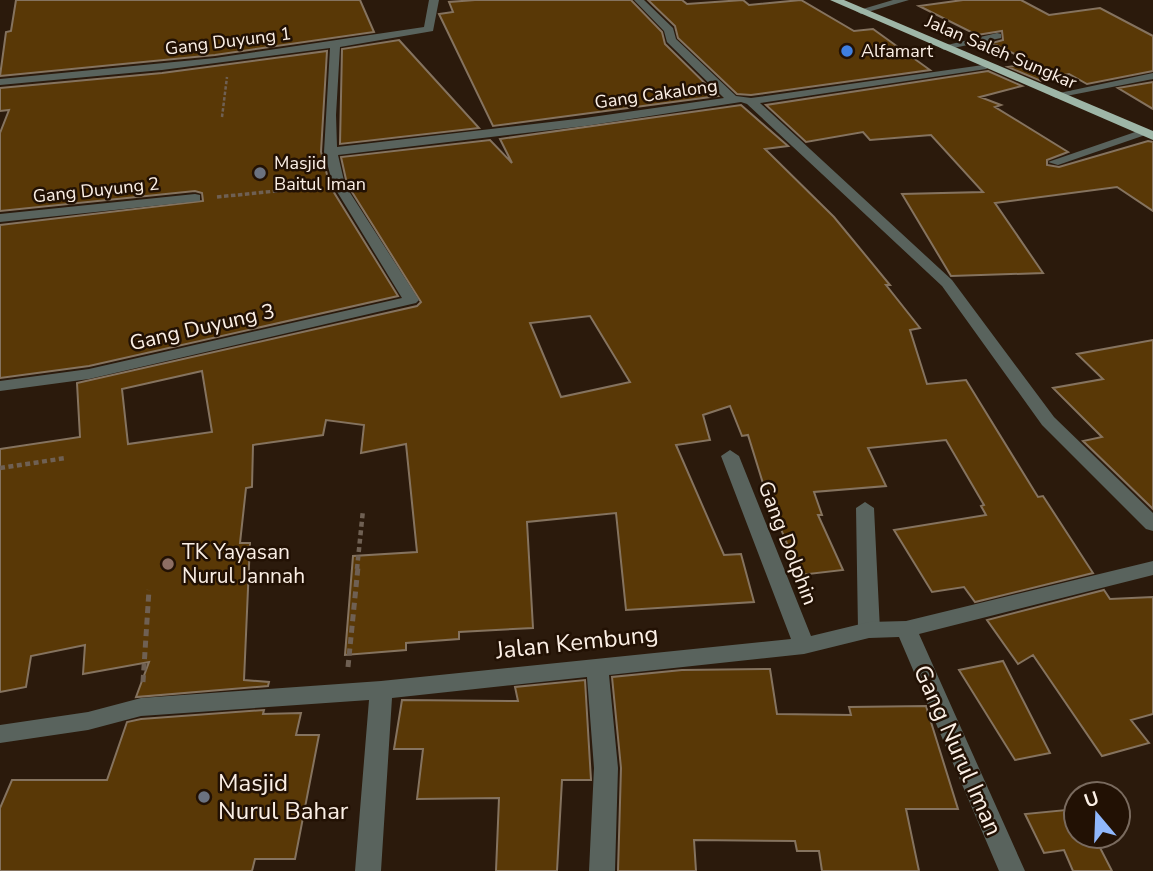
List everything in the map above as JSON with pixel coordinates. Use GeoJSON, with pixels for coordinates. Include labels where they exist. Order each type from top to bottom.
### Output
{"type":"FeatureCollection","features":[{"type":"Feature","properties":{"kind":"highway","name":"Jalan Saleh Sungkar"},"geometry":{"type":"LineString","coordinates":[[835,0],[1149,134]]}},
{"type":"Feature","properties":{"kind":"street","name":"Gang Duyung 1"},"geometry":{"type":"LineString","coordinates":[[0,82],[132,71],[335,45],[429,29],[434,0]]}},
{"type":"Feature","properties":{"kind":"street"},"geometry":{"type":"LineString","coordinates":[[639,0],[669,30],[671,40],[733,100]]}},
{"type":"Feature","properties":{"kind":"street"},"geometry":{"type":"LineString","coordinates":[[861,11],[904,0]]}},
{"type":"Feature","properties":{"kind":"street"},"geometry":{"type":"LineString","coordinates":[[944,47],[997,36]]}},
{"type":"Feature","properties":{"kind":"street"},"geometry":{"type":"LineString","coordinates":[[335,45],[330,152],[339,185]]}},
{"type":"Feature","properties":{"kind":"street","name":"Gang Cakalong"},"geometry":{"type":"LineString","coordinates":[[330,152],[584,122],[733,100],[751,101],[986,66]]}},
{"type":"Feature","properties":{"kind":"street"},"geometry":{"type":"LineString","coordinates":[[1056,95],[1153,76]]}},
{"type":"Feature","properties":{"kind":"street"},"geometry":{"type":"LineString","coordinates":[[751,101],[947,283],[1048,421],[1153,524]]}},
{"type":"Feature","properties":{"kind":"street"},"geometry":{"type":"LineString","coordinates":[[1054,162],[1149,134]]}},
{"type":"Feature","properties":{"kind":"street","name":"Gang Duyung 3"},"geometry":{"type":"LineString","coordinates":[[0,386],[89,374],[411,300],[339,185]]}},
{"type":"Feature","properties":{"kind":"street","name":"Gang Duyung 2"},"geometry":{"type":"LineString","coordinates":[[0,218],[195,198]]}},
{"type":"Feature","properties":{"kind":"street","name":"Gang Dolphin"},"geometry":{"type":"LineString","coordinates":[[730,456],[804,646]]}},
{"type":"Feature","properties":{"kind":"street"},"geometry":{"type":"LineString","coordinates":[[865,508],[869,630]]}},
{"type":"Feature","properties":{"kind":"street","name":"Jalan Kembung"},"geometry":{"type":"LineString","coordinates":[[0,734],[88,721],[141,707],[381,690],[804,646],[869,630],[906,629],[1153,568]]}},
{"type":"Feature","properties":{"kind":"street","name":"Gang Nurul Iman"},"geometry":{"type":"LineString","coordinates":[[906,629],[1012,871]]}},
{"type":"Feature","properties":{"kind":"street"},"geometry":{"type":"LineString","coordinates":[[597,666],[603,713],[608,821],[602,871]]}},
{"type":"Feature","properties":{"kind":"street"},"geometry":{"type":"LineString","coordinates":[[368,871],[381,690]]}},
{"type":"Feature","properties":{"kind":"path"},"geometry":{"type":"LineString","coordinates":[[222,117],[229,59]]}},
{"type":"Feature","properties":{"kind":"path"},"geometry":{"type":"LineString","coordinates":[[195,198],[339,185]]}},
{"type":"Feature","properties":{"kind":"path"},"geometry":{"type":"LineString","coordinates":[[0,468],[66,458]]}},
{"type":"Feature","properties":{"kind":"path"},"geometry":{"type":"LineString","coordinates":[[346,693],[363,510]]}},
{"type":"Feature","properties":{"kind":"path"},"geometry":{"type":"LineString","coordinates":[[141,707],[149,590]]}},
{"type":"Feature","properties":{"kind":"building"},"geometry":{"type":"Polygon","coordinates":[[[16,0],[360,0],[374,32],[215,55],[0,76],[6,32],[11,31],[16,0]]]}},
{"type":"Feature","properties":{"kind":"building"},"geometry":{"type":"Polygon","coordinates":[[[631,0],[662,32],[665,44],[718,96],[493,126],[439,14],[453,12],[449,2],[631,0]]]}},
{"type":"Feature","properties":{"kind":"building"},"geometry":{"type":"Polygon","coordinates":[[[648,0],[682,0],[687,4],[743,0],[749,5],[801,0],[854,31],[873,29],[930,70],[751,95],[737,94],[678,38],[675,26],[648,0]]]}},
{"type":"Feature","properties":{"kind":"building"},"geometry":{"type":"Polygon","coordinates":[[[963,0],[1021,0],[1049,15],[1100,8],[1153,36],[1153,71],[1087,84],[1069,74],[1059,76],[1042,68],[1044,80],[1041,81],[1008,67],[1033,63],[992,43],[1003,40],[1002,31],[977,35],[919,6],[963,0]]]}},
{"type":"Feature","properties":{"kind":"building"},"geometry":{"type":"Polygon","coordinates":[[[399,40],[479,128],[340,144],[342,49],[399,40]]]}},
{"type":"Feature","properties":{"kind":"building"},"geometry":{"type":"Polygon","coordinates":[[[327,51],[321,152],[330,186],[398,296],[89,366],[0,378],[0,225],[203,201],[202,193],[195,191],[0,211],[0,133],[9,110],[0,111],[0,88],[162,73],[327,51]]]}},
{"type":"Feature","properties":{"kind":"building"},"geometry":{"type":"Polygon","coordinates":[[[988,71],[1022,86],[980,97],[1001,105],[995,107],[1068,152],[1047,160],[1047,165],[1059,167],[1148,141],[1153,142],[1153,211],[1117,187],[995,203],[1043,273],[951,276],[902,194],[983,192],[931,135],[870,140],[863,132],[806,142],[766,105],[988,71]]]}},
{"type":"Feature","properties":{"kind":"building"},"geometry":{"type":"Polygon","coordinates":[[[1153,82],[1153,109],[1118,88],[1153,82]]]}},
{"type":"Feature","properties":{"kind":"building"},"geometry":{"type":"Polygon","coordinates":[[[741,105],[788,146],[765,149],[834,217],[890,285],[886,285],[920,328],[910,330],[927,384],[966,380],[1038,497],[1043,496],[1093,573],[975,602],[964,587],[932,592],[894,530],[986,515],[981,506],[984,505],[946,440],[868,448],[886,486],[814,492],[822,515],[818,515],[843,570],[800,575],[766,493],[748,435],[742,436],[730,406],[703,415],[710,440],[676,445],[724,555],[741,554],[754,602],[626,610],[616,513],[527,522],[533,628],[459,632],[459,639],[406,643],[406,650],[345,655],[353,556],[417,552],[406,444],[361,453],[364,425],[326,420],[323,435],[253,445],[252,487],[246,488],[240,543],[250,543],[244,680],[269,682],[268,686],[136,697],[149,662],[83,674],[85,645],[31,656],[26,687],[0,692],[0,449],[80,437],[77,383],[417,306],[421,302],[347,184],[341,157],[490,140],[512,163],[500,139],[741,105]],[[590,316],[530,323],[561,397],[630,382],[590,316]],[[202,371],[122,389],[128,444],[212,432],[202,371]]]}},
{"type":"Feature","properties":{"kind":"building"},"geometry":{"type":"Polygon","coordinates":[[[1153,340],[1153,509],[1083,441],[1102,437],[1053,388],[1103,379],[1077,354],[1153,340]]]}},
{"type":"Feature","properties":{"kind":"building"},"geometry":{"type":"Polygon","coordinates":[[[1104,590],[1110,599],[1153,597],[1153,714],[1131,720],[1149,743],[1102,756],[1033,655],[1018,664],[987,620],[1104,590]]]}},
{"type":"Feature","properties":{"kind":"building"},"geometry":{"type":"Polygon","coordinates":[[[1003,661],[1050,753],[1015,760],[959,670],[1003,661]]]}},
{"type":"Feature","properties":{"kind":"building"},"geometry":{"type":"Polygon","coordinates":[[[770,669],[777,714],[851,715],[849,707],[926,706],[958,809],[906,809],[919,871],[822,871],[819,851],[797,851],[795,841],[694,840],[696,871],[618,871],[621,768],[612,677],[682,670],[770,669]]]}},
{"type":"Feature","properties":{"kind":"building"},"geometry":{"type":"Polygon","coordinates":[[[585,680],[591,780],[562,780],[557,871],[496,871],[499,798],[417,799],[423,749],[394,749],[402,700],[518,701],[515,687],[585,680]]]}},
{"type":"Feature","properties":{"kind":"building","name":"Masjid Nurul Bahar"},"geometry":{"type":"Polygon","coordinates":[[[264,710],[263,714],[301,713],[296,735],[319,735],[295,859],[255,859],[252,871],[0,871],[0,808],[12,780],[107,780],[127,722],[264,710]]]}},
{"type":"Feature","properties":{"kind":"building"},"geometry":{"type":"Polygon","coordinates":[[[1062,810],[1064,850],[1044,853],[1025,814],[1062,810]]]}},
{"type":"Feature","properties":{"kind":"building"},"geometry":{"type":"Polygon","coordinates":[[[1064,850],[1101,850],[1112,871],[1073,871],[1064,850]]]}},
{"type":"Feature","properties":{"kind":"place","name":"Alfamart"},"geometry":{"type":"Point","coordinates":[847,51]}},
{"type":"Feature","properties":{"kind":"place","name":"Masjid Baitul Iman"},"geometry":{"type":"Point","coordinates":[260,173]}},
{"type":"Feature","properties":{"kind":"place","name":"TK Yayasan Nurul Jannah"},"geometry":{"type":"Point","coordinates":[168,564]}},
{"type":"Feature","properties":{"kind":"place","name":"Masjid Nurul Bahar"},"geometry":{"type":"Point","coordinates":[204,797]}}]}
